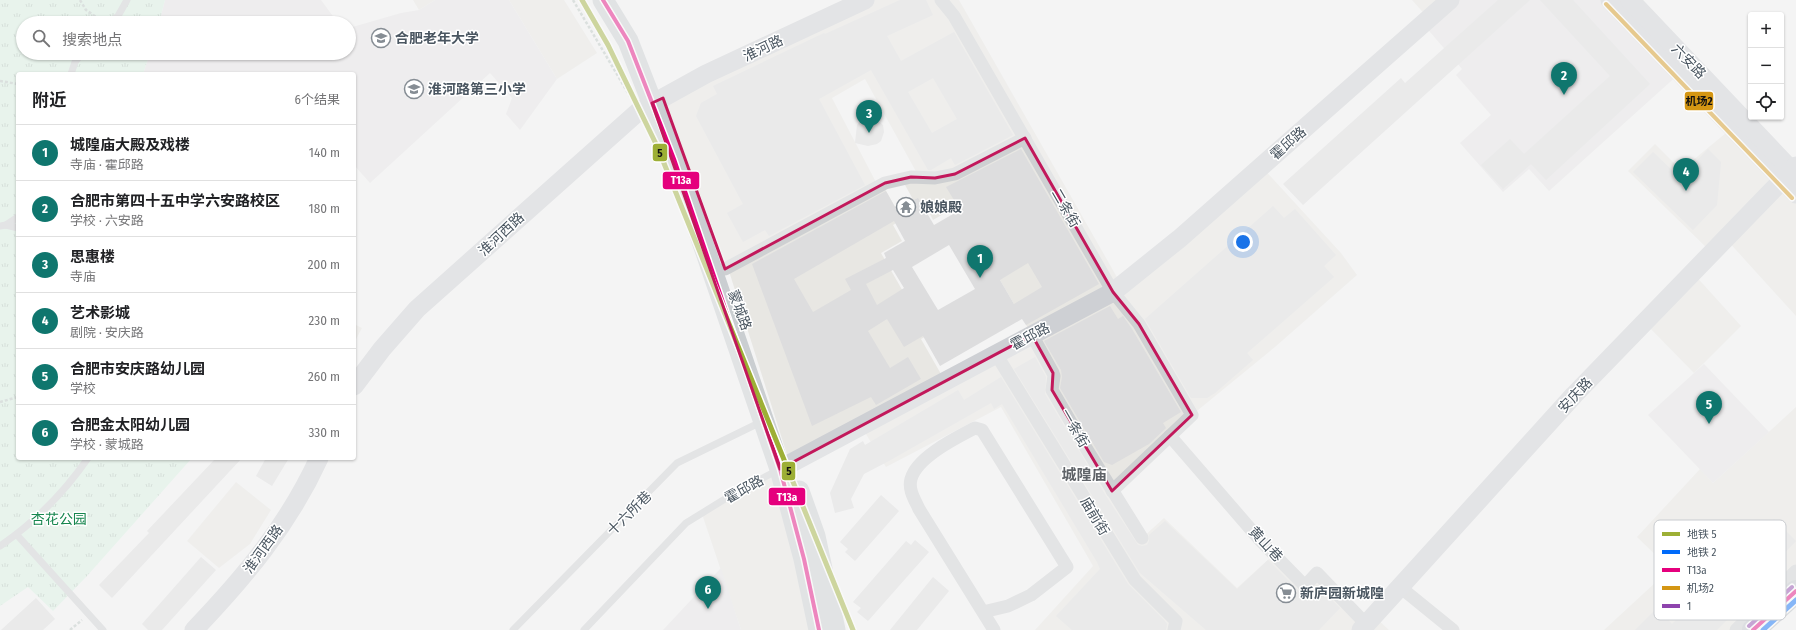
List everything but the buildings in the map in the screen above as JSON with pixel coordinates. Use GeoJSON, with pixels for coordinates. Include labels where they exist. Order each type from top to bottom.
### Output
{"type":"FeatureCollection","features":[{"type":"Feature","properties":{"kind":"highway"},"geometry":{"type":"LineString","coordinates":[[1786,600],[1796,591]]}},
{"type":"Feature","properties":{"kind":"highway"},"geometry":{"type":"LineString","coordinates":[[1753,630],[1764,620]]}},
{"type":"Feature","properties":{"kind":"main road","name":"蒙城路"},"geometry":{"type":"LineString","coordinates":[[603,0],[628,41],[651,104],[674,159],[763,421],[815,536],[835,630]]}},
{"type":"Feature","properties":{"kind":"main road","name":"蒙城路"},"geometry":{"type":"LineString","coordinates":[[618,0],[624,9],[651,104],[725,269],[749,334],[785,467],[819,630]]}},
{"type":"Feature","properties":{"kind":"street","name":"淮河路"},"geometry":{"type":"LineString","coordinates":[[651,104],[706,74],[865,0]]}},
{"type":"Feature","properties":{"kind":"street","name":"二条街"},"geometry":{"type":"LineString","coordinates":[[941,0],[954,16],[1114,292],[1138,324],[1192,415],[1170,436]]}},
{"type":"Feature","properties":{"kind":"street","name":"霍邱路"},"geometry":{"type":"LineString","coordinates":[[785,467],[1114,292],[1179,239],[1450,0]]}},
{"type":"Feature","properties":{"kind":"street","name":"六安路"},"geometry":{"type":"LineString","coordinates":[[1610,0],[1792,173]]}},
{"type":"Feature","properties":{"kind":"street","name":"六安路"},"geometry":{"type":"LineString","coordinates":[[1630,0],[1792,173],[1796,194]]}},
{"type":"Feature","properties":{"kind":"street","name":"淮河西路"},"geometry":{"type":"LineString","coordinates":[[356,383],[390,339],[417,309],[651,104]]}},
{"type":"Feature","properties":{"kind":"street"},"geometry":{"type":"LineString","coordinates":[[725,269],[885,182],[911,177],[935,178],[955,174],[1025,138]]}},
{"type":"Feature","properties":{"kind":"street","name":"安庆路"},"geometry":{"type":"LineString","coordinates":[[1363,627],[1574,396],[1792,173]]}},
{"type":"Feature","properties":{"kind":"street","name":"一条街"},"geometry":{"type":"LineString","coordinates":[[1032,336],[1054,376],[1052,390],[1112,491],[1142,538]]}},
{"type":"Feature","properties":{"kind":"street","name":"庙前街"},"geometry":{"type":"LineString","coordinates":[[996,354],[1135,580],[1176,621],[1174,630]]}},
{"type":"Feature","properties":{"kind":"street"},"geometry":{"type":"LineString","coordinates":[[983,612],[1008,606],[1031,595],[1067,568],[982,430],[975,428],[955,438],[920,464],[911,480],[910,490],[919,509],[994,630]]}},
{"type":"Feature","properties":{"kind":"street"},"geometry":{"type":"LineString","coordinates":[[1112,491],[1170,436]]}},
{"type":"Feature","properties":{"kind":"street","name":"黄山巷"},"geometry":{"type":"LineString","coordinates":[[1170,436],[1260,540],[1305,586],[1317,573],[1363,627]]}},
{"type":"Feature","properties":{"kind":"street","name":"淮河西路"},"geometry":{"type":"LineString","coordinates":[[194,630],[253,566],[276,535],[309,480],[318,460]]}},
{"type":"Feature","properties":{"kind":"street"},"geometry":{"type":"LineString","coordinates":[[1786,581],[1796,571]]}},
{"type":"Feature","properties":{"kind":"street"},"geometry":{"type":"LineString","coordinates":[[1400,587],[1453,630]]}},
{"type":"Feature","properties":{"kind":"street"},"geometry":{"type":"LineString","coordinates":[[1736,630],[1746,620]]}},
{"type":"Feature","properties":{"kind":"lane"},"geometry":{"type":"LineString","coordinates":[[118,16],[127,0]]}},
{"type":"Feature","properties":{"kind":"lane"},"geometry":{"type":"LineString","coordinates":[[72,72],[77,60]]}},
{"type":"Feature","properties":{"kind":"lane"},"geometry":{"type":"LineString","coordinates":[[3,226],[16,218]]}},
{"type":"Feature","properties":{"kind":"lane"},"geometry":{"type":"LineString","coordinates":[[3,226],[16,228]]}},
{"type":"Feature","properties":{"kind":"lane","name":"十六所巷"},"geometry":{"type":"LineString","coordinates":[[513,630],[677,463],[763,421]]}},
{"type":"Feature","properties":{"kind":"lane"},"geometry":{"type":"LineString","coordinates":[[0,546],[17,535],[42,513],[86,460]]}},
{"type":"Feature","properties":{"kind":"lane","name":"霍邱路"},"geometry":{"type":"LineString","coordinates":[[584,630],[686,523],[733,494],[785,467]]}},
{"type":"Feature","properties":{"kind":"lane"},"geometry":{"type":"LineString","coordinates":[[17,535],[103,630]]}},
{"type":"Feature","properties":{"kind":"path"},"geometry":{"type":"LineString","coordinates":[[80,0],[86,10],[95,16]]}},
{"type":"Feature","properties":{"kind":"path"},"geometry":{"type":"LineString","coordinates":[[573,0],[651,104]]}},
{"type":"Feature","properties":{"kind":"path"},"geometry":{"type":"LineString","coordinates":[[0,81],[16,84]]}},
{"type":"Feature","properties":{"kind":"path"},"geometry":{"type":"LineString","coordinates":[[0,402],[16,398]]}},
{"type":"Feature","properties":{"kind":"path"},"geometry":{"type":"LineString","coordinates":[[70,630],[89,614]]}},
{"type":"Feature","properties":{"kind":"highlighted area"},"geometry":{"type":"Polygon","coordinates":[[[663,98],[725,269],[885,183],[911,177],[935,178],[955,174],[1025,138],[1113,292],[1139,324],[1192,415],[1112,491],[1052,390],[1053,373],[1032,335],[780,469],[652,103],[663,98]]]}},
{"type":"Feature","properties":{"kind":"shaded area"},"geometry":{"type":"Polygon","coordinates":[[[165,0],[321,0],[333,16],[161,16],[165,0]]]}},
{"type":"Feature","properties":{"kind":"shaded area"},"geometry":{"type":"Polygon","coordinates":[[[413,0],[435,0],[419,10],[413,0]]]}},
{"type":"Feature","properties":{"kind":"shaded area","name":"淮河路第三小学"},"geometry":{"type":"Polygon","coordinates":[[[435,0],[509,0],[557,79],[520,130],[506,114],[512,98],[490,73],[370,183],[356,167],[356,72],[144,72],[148,60],[356,60],[356,26],[401,13],[419,10],[435,0]]]}},
{"type":"Feature","properties":{"kind":"shaded area"},"geometry":{"type":"Polygon","coordinates":[[[509,0],[564,0],[597,53],[557,79],[509,0]]]}},
{"type":"Feature","properties":{"kind":"shaded area"},"geometry":{"type":"Polygon","coordinates":[[[865,0],[959,0],[1122,286],[1262,167],[1341,253],[1357,275],[1275,347],[1192,415],[1113,491],[1142,538],[1164,518],[1237,588],[1273,555],[1306,591],[1319,579],[1366,624],[1374,616],[1389,630],[1035,630],[1093,566],[1001,407],[886,467],[861,426],[790,464],[728,268],[663,98],[865,0]],[[865,79],[832,98],[878,186],[882,184],[902,219],[893,225],[902,241],[881,253],[928,335],[921,339],[945,381],[1032,335],[957,206],[933,220],[926,206],[919,210],[905,185],[919,177],[865,79]]]}},
{"type":"Feature","properties":{"kind":"shaded area"},"geometry":{"type":"Polygon","coordinates":[[[1412,0],[1450,0],[1429,19],[1412,0]]]}},
{"type":"Feature","properties":{"kind":"shaded area"},"geometry":{"type":"Polygon","coordinates":[[[1450,0],[1610,0],[1680,73],[1549,191],[1529,169],[1503,192],[1460,143],[1491,115],[1456,75],[1462,69],[1423,24],[1450,0]]]}},
{"type":"Feature","properties":{"kind":"shaded area"},"geometry":{"type":"Polygon","coordinates":[[[1732,128],[1796,194],[1796,316],[1726,239],[1712,253],[1628,171],[1655,144],[1681,170],[1732,128]]]}},
{"type":"Feature","properties":{"kind":"shaded area"},"geometry":{"type":"Polygon","coordinates":[[[1693,273],[1741,326],[1694,373],[1644,322],[1693,273]]]}},
{"type":"Feature","properties":{"kind":"shaded area"},"geometry":{"type":"Polygon","coordinates":[[[356,325],[362,328],[356,339],[356,325]]]}},
{"type":"Feature","properties":{"kind":"shaded area"},"geometry":{"type":"Polygon","coordinates":[[[1704,364],[1769,432],[1713,483],[1648,415],[1704,364]]]}},
{"type":"Feature","properties":{"kind":"shaded area"},"geometry":{"type":"Polygon","coordinates":[[[1796,407],[1796,571],[1786,581],[1786,520],[1654,520],[1654,553],[1637,537],[1700,469],[1713,483],[1796,407]]]}},
{"type":"Feature","properties":{"kind":"shaded area"},"geometry":{"type":"Polygon","coordinates":[[[780,469],[819,630],[741,630],[702,514],[780,469]]]}},
{"type":"Feature","properties":{"kind":"shaded area"},"geometry":{"type":"Polygon","coordinates":[[[236,482],[271,510],[250,544],[219,568],[187,541],[236,482]]]}},
{"type":"Feature","properties":{"kind":"shaded area"},"geometry":{"type":"Polygon","coordinates":[[[721,568],[741,630],[663,630],[721,568]]]}},
{"type":"Feature","properties":{"kind":"shaded area"},"geometry":{"type":"Polygon","coordinates":[[[1654,584],[1654,620],[1746,620],[1736,630],[1604,630],[1654,584]]]}},
{"type":"Feature","properties":{"kind":"green space","name":"杏花公园"},"geometry":{"type":"Polygon","coordinates":[[[0,0],[165,0],[161,16],[16,16],[16,60],[148,60],[144,72],[16,72],[16,460],[190,460],[87,576],[53,611],[28,587],[0,606],[0,0]]]}},
{"type":"Feature","properties":{"kind":"metro line","name":"5"},"geometry":{"type":"LineString","coordinates":[[582,0],[608,45],[657,146],[853,630]]}},
{"type":"Feature","properties":{"kind":"metro line","name":"2"},"geometry":{"type":"LineString","coordinates":[[1786,609],[1796,600]]}},
{"type":"Feature","properties":{"kind":"metro line","name":"2"},"geometry":{"type":"LineString","coordinates":[[1763,630],[1774,620]]}},
{"type":"Feature","properties":{"kind":"transit line","name":"T13a"},"geometry":{"type":"LineString","coordinates":[[603,0],[628,41],[674,159],[780,469],[804,559],[819,630]]}},
{"type":"Feature","properties":{"kind":"transit line","name":"机场2"},"geometry":{"type":"LineString","coordinates":[[1606,4],[1792,198]]}},
{"type":"Feature","properties":{"kind":"transit line","name":"1"},"geometry":{"type":"LineString","coordinates":[[1786,592],[1792,587]]}},
{"type":"Feature","properties":{"kind":"transit line","name":"T13a"},"geometry":{"type":"LineString","coordinates":[[1786,600],[1796,591]]}},
{"type":"Feature","properties":{"kind":"transit line","name":"机场2"},"geometry":{"type":"LineString","coordinates":[[1786,608],[1796,599]]}},
{"type":"Feature","properties":{"kind":"transit line","name":"1"},"geometry":{"type":"LineString","coordinates":[[1749,626],[1756,620]]}},
{"type":"Feature","properties":{"kind":"transit line","name":"T13a"},"geometry":{"type":"LineString","coordinates":[[1753,630],[1764,620]]}},
{"type":"Feature","properties":{"kind":"transit line","name":"机场2"},"geometry":{"type":"LineString","coordinates":[[1762,630],[1773,620]]}},
{"type":"Feature","properties":{"kind":"place","name":"合肥老年大学"},"geometry":{"type":"Point","coordinates":[381,38]}},
{"type":"Feature","properties":{"kind":"place","name":"淮河路第三小学"},"geometry":{"type":"Point","coordinates":[414,89]}},
{"type":"Feature","properties":{"kind":"place","name":"合肥市第四十五中学六安路校区"},"geometry":{"type":"Point","coordinates":[1564,95]}},
{"type":"Feature","properties":{"kind":"place","name":"思惠楼"},"geometry":{"type":"Point","coordinates":[869,133]}},
{"type":"Feature","properties":{"kind":"place","name":"艺术影城"},"geometry":{"type":"Point","coordinates":[1686,191]}},
{"type":"Feature","properties":{"kind":"place","name":"娘娘殿"},"geometry":{"type":"Point","coordinates":[906,207]}},
{"type":"Feature","properties":{"kind":"place","name":"城隍庙大殿及戏楼"},"geometry":{"type":"Point","coordinates":[980,278]}},
{"type":"Feature","properties":{"kind":"place","name":"合肥市安庆路幼儿园"},"geometry":{"type":"Point","coordinates":[1709,424]}},
{"type":"Feature","properties":{"kind":"place","name":"新庐园新城隍"},"geometry":{"type":"Point","coordinates":[1286,593]}},
{"type":"Feature","properties":{"kind":"place","name":"合肥金太阳幼儿园"},"geometry":{"type":"Point","coordinates":[708,609]}},
{"type":"Feature","properties":{"kind":"district","name":"城隍庙"},"geometry":{"type":"Point","coordinates":[1084,475]}}]}
